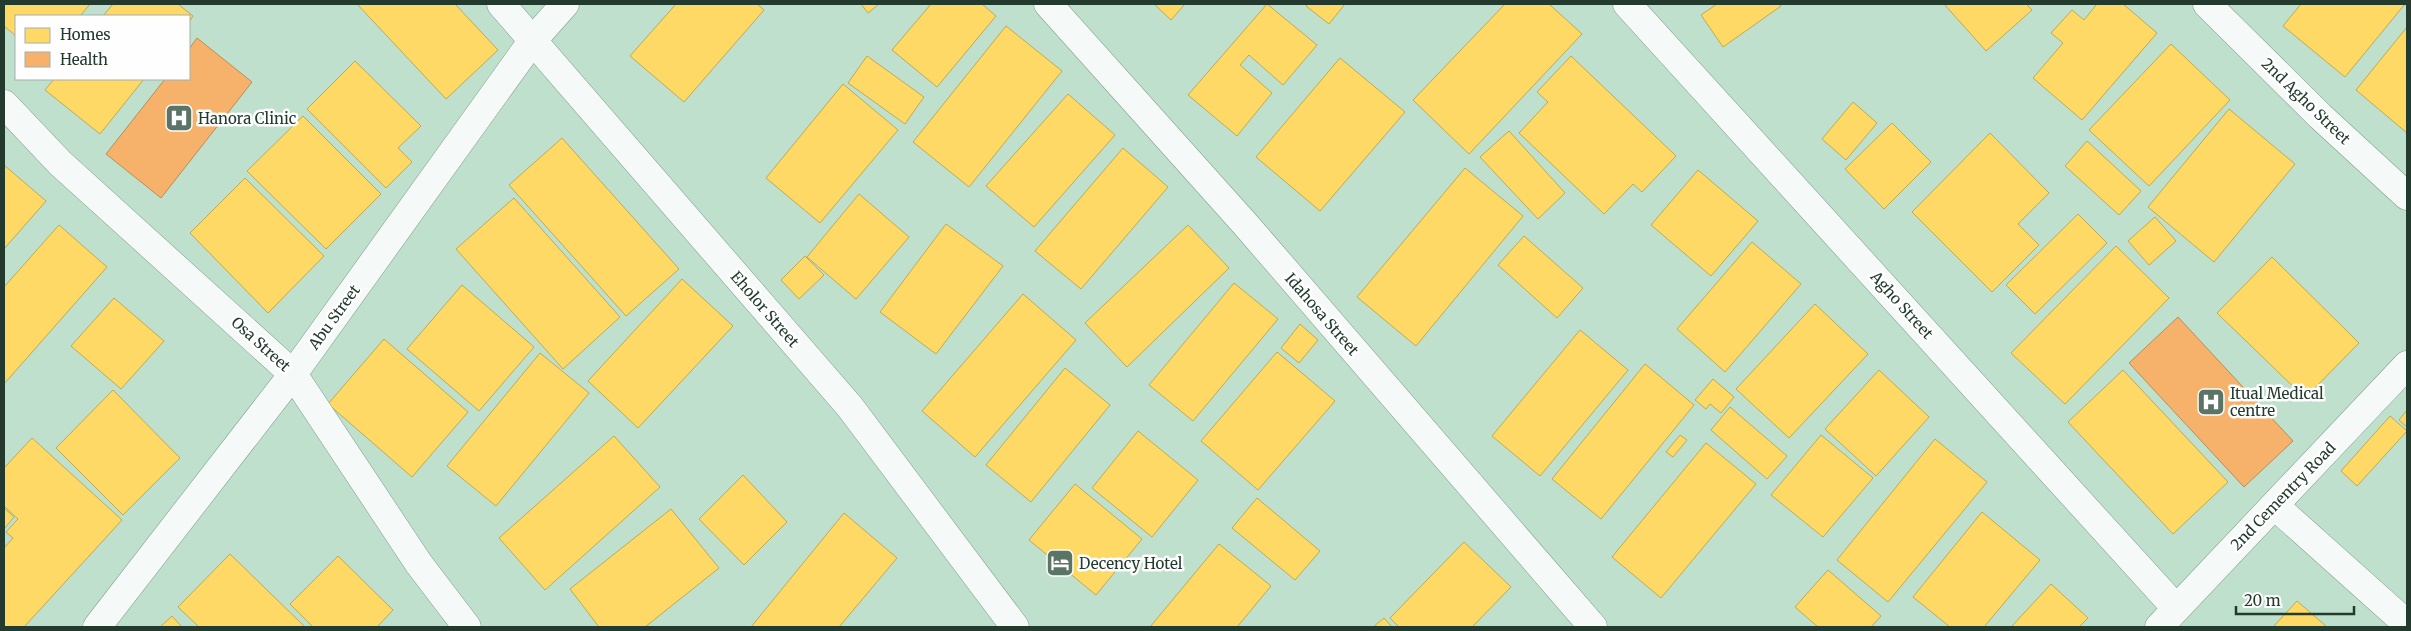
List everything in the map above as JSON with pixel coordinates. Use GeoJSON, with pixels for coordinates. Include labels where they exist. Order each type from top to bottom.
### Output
{"type":"FeatureCollection","features":[{"type":"Feature","properties":{"kind":"street","name":"Eholor Street"},"geometry":{"type":"LineString","coordinates":[[501,4],[850,408],[1015,627]]}},
{"type":"Feature","properties":{"kind":"street","name":"Abu Street"},"geometry":{"type":"LineString","coordinates":[[97,627],[293,374],[533,40],[565,4]]}},
{"type":"Feature","properties":{"kind":"street","name":"Idahosa Street"},"geometry":{"type":"LineString","coordinates":[[1048,4],[1246,225],[1593,627]]}},
{"type":"Feature","properties":{"kind":"street","name":"Agho Street"},"geometry":{"type":"LineString","coordinates":[[1627,4],[2167,617]]}},
{"type":"Feature","properties":{"kind":"street","name":"2nd Agho Street"},"geometry":{"type":"LineString","coordinates":[[2207,4],[2320,116],[2407,196]]}},
{"type":"Feature","properties":{"kind":"street","name":"Osa Street"},"geometry":{"type":"LineString","coordinates":[[4,104],[60,163],[293,374],[419,564],[467,627]]}},
{"type":"Feature","properties":{"kind":"street","name":"2nd Cementry Road"},"geometry":{"type":"LineString","coordinates":[[2167,617],[2275,506],[2407,365]]}},
{"type":"Feature","properties":{"kind":"street"},"geometry":{"type":"LineString","coordinates":[[2275,506],[2407,624]]}},
{"type":"Feature","properties":{"kind":"building: Homes"},"geometry":{"type":"Polygon","coordinates":[[[4,4],[90,4],[81,15],[15,15],[15,35],[4,26],[4,4]]]}},
{"type":"Feature","properties":{"kind":"building: Homes"},"geometry":{"type":"Polygon","coordinates":[[[113,4],[178,4],[193,16],[190,20],[190,15],[104,15],[113,4]]]}},
{"type":"Feature","properties":{"kind":"building: Homes"},"geometry":{"type":"Polygon","coordinates":[[[357,4],[455,4],[498,50],[446,99],[357,4]]]}},
{"type":"Feature","properties":{"kind":"building: Homes"},"geometry":{"type":"Polygon","coordinates":[[[676,4],[757,4],[764,10],[684,102],[630,56],[676,4]]]}},
{"type":"Feature","properties":{"kind":"building: Homes"},"geometry":{"type":"Polygon","coordinates":[[[861,4],[879,4],[868,13],[861,4]]]}},
{"type":"Feature","properties":{"kind":"building: Homes"},"geometry":{"type":"Polygon","coordinates":[[[931,4],[982,4],[996,16],[937,87],[892,50],[931,4]]]}},
{"type":"Feature","properties":{"kind":"building: Homes"},"geometry":{"type":"Polygon","coordinates":[[[1154,4],[1185,4],[1171,20],[1154,4]]]}},
{"type":"Feature","properties":{"kind":"building: Homes"},"geometry":{"type":"Polygon","coordinates":[[[1267,4],[1317,45],[1283,85],[1249,55],[1240,65],[1272,93],[1237,136],[1188,95],[1267,4]]]}},
{"type":"Feature","properties":{"kind":"building: Homes"},"geometry":{"type":"Polygon","coordinates":[[[1308,4],[1345,4],[1329,24],[1306,6],[1308,4]]]}},
{"type":"Feature","properties":{"kind":"building: Homes"},"geometry":{"type":"Polygon","coordinates":[[[1505,4],[1549,4],[1582,34],[1469,154],[1413,100],[1505,4]]]}},
{"type":"Feature","properties":{"kind":"building: Homes"},"geometry":{"type":"Polygon","coordinates":[[[1717,4],[1779,4],[1781,6],[1723,47],[1701,15],[1717,4]]]}},
{"type":"Feature","properties":{"kind":"building: Homes"},"geometry":{"type":"Polygon","coordinates":[[[1944,4],[2026,4],[2032,10],[1986,51],[1944,4]]]}},
{"type":"Feature","properties":{"kind":"building: Homes"},"geometry":{"type":"Polygon","coordinates":[[[2097,4],[2123,4],[2157,33],[2082,120],[2033,78],[2063,43],[2051,33],[2072,10],[2084,20],[2097,4]]]}},
{"type":"Feature","properties":{"kind":"building: Homes"},"geometry":{"type":"Polygon","coordinates":[[[2301,4],[2405,4],[2345,77],[2283,26],[2301,4]]]}},
{"type":"Feature","properties":{"kind":"building: Homes"},"geometry":{"type":"Polygon","coordinates":[[[1006,26],[1062,71],[969,187],[913,142],[1006,26]]]}},
{"type":"Feature","properties":{"kind":"building: Homes"},"geometry":{"type":"Polygon","coordinates":[[[2407,27],[2407,133],[2356,90],[2407,27]]]}},
{"type":"Feature","properties":{"kind":"building: Homes"},"geometry":{"type":"Polygon","coordinates":[[[2171,44],[2230,100],[2149,186],[2089,130],[2171,44]]]}},
{"type":"Feature","properties":{"kind":"building: Homes"},"geometry":{"type":"Polygon","coordinates":[[[867,56],[924,97],[905,124],[848,83],[867,56]]]}},
{"type":"Feature","properties":{"kind":"building: Homes"},"geometry":{"type":"Polygon","coordinates":[[[1571,56],[1676,156],[1642,192],[1633,184],[1604,214],[1519,133],[1548,102],[1537,92],[1571,56]]]}},
{"type":"Feature","properties":{"kind":"building: Homes"},"geometry":{"type":"Polygon","coordinates":[[[1340,58],[1405,112],[1320,211],[1256,157],[1340,58]]]}},
{"type":"Feature","properties":{"kind":"building: Homes"},"geometry":{"type":"Polygon","coordinates":[[[355,61],[421,126],[398,148],[412,162],[386,188],[307,109],[355,61]]]}},
{"type":"Feature","properties":{"kind":"building: Homes"},"geometry":{"type":"Polygon","coordinates":[[[53,80],[143,80],[100,134],[45,90],[53,80]]]}},
{"type":"Feature","properties":{"kind":"building: Homes"},"geometry":{"type":"Polygon","coordinates":[[[843,84],[898,130],[820,223],[766,178],[843,84]]]}},
{"type":"Feature","properties":{"kind":"building: Homes"},"geometry":{"type":"Polygon","coordinates":[[[1068,94],[1115,135],[1034,227],[986,186],[1068,94]]]}},
{"type":"Feature","properties":{"kind":"building: Homes"},"geometry":{"type":"Polygon","coordinates":[[[1853,102],[1877,123],[1846,160],[1822,139],[1853,102]]]}},
{"type":"Feature","properties":{"kind":"building: Homes"},"geometry":{"type":"Polygon","coordinates":[[[2229,109],[2295,164],[2214,262],[2148,207],[2229,109]]]}},
{"type":"Feature","properties":{"kind":"building: Homes"},"geometry":{"type":"Polygon","coordinates":[[[303,116],[381,194],[326,249],[247,171],[303,116]]]}},
{"type":"Feature","properties":{"kind":"building: Homes"},"geometry":{"type":"Polygon","coordinates":[[[1892,123],[1931,162],[1884,209],[1845,169],[1892,123]]]}},
{"type":"Feature","properties":{"kind":"building: Homes"},"geometry":{"type":"Polygon","coordinates":[[[1509,131],[1565,193],[1538,219],[1480,157],[1509,131]]]}},
{"type":"Feature","properties":{"kind":"building: Homes"},"geometry":{"type":"Polygon","coordinates":[[[1990,133],[2049,193],[2018,224],[2039,245],[1992,292],[1912,212],[1990,133]]]}},
{"type":"Feature","properties":{"kind":"building: Homes"},"geometry":{"type":"Polygon","coordinates":[[[562,138],[679,269],[626,316],[509,185],[562,138]]]}},
{"type":"Feature","properties":{"kind":"building: Homes"},"geometry":{"type":"Polygon","coordinates":[[[2087,141],[2141,191],[2119,215],[2065,166],[2087,141]]]}},
{"type":"Feature","properties":{"kind":"building: Homes"},"geometry":{"type":"Polygon","coordinates":[[[1123,148],[1168,187],[1081,289],[1035,251],[1123,148]]]}},
{"type":"Feature","properties":{"kind":"building: Homes"},"geometry":{"type":"Polygon","coordinates":[[[4,165],[46,201],[4,249],[4,165]]]}},
{"type":"Feature","properties":{"kind":"building: Homes"},"geometry":{"type":"Polygon","coordinates":[[[1465,168],[1523,216],[1416,346],[1357,297],[1465,168]]]}},
{"type":"Feature","properties":{"kind":"building: Homes"},"geometry":{"type":"Polygon","coordinates":[[[1698,170],[1758,221],[1711,276],[1651,225],[1698,170]]]}},
{"type":"Feature","properties":{"kind":"building: Homes"},"geometry":{"type":"Polygon","coordinates":[[[245,178],[324,256],[268,313],[190,233],[245,178]]]}},
{"type":"Feature","properties":{"kind":"building: Homes"},"geometry":{"type":"Polygon","coordinates":[[[859,194],[909,237],[856,299],[807,257],[859,194]]]}},
{"type":"Feature","properties":{"kind":"building: Homes"},"geometry":{"type":"Polygon","coordinates":[[[514,198],[620,317],[563,369],[456,249],[514,198]]]}},
{"type":"Feature","properties":{"kind":"building: Homes"},"geometry":{"type":"Polygon","coordinates":[[[2078,214],[2107,243],[2035,314],[2006,285],[2078,214]]]}},
{"type":"Feature","properties":{"kind":"building: Homes"},"geometry":{"type":"Polygon","coordinates":[[[2155,217],[2176,241],[2149,265],[2128,241],[2155,217]]]}},
{"type":"Feature","properties":{"kind":"building: Homes"},"geometry":{"type":"Polygon","coordinates":[[[946,224],[1003,266],[936,354],[880,312],[946,224]]]}},
{"type":"Feature","properties":{"kind":"building: Homes"},"geometry":{"type":"Polygon","coordinates":[[[59,225],[107,267],[4,384],[4,287],[59,225]]]}},
{"type":"Feature","properties":{"kind":"building: Homes"},"geometry":{"type":"Polygon","coordinates":[[[1188,225],[1229,268],[1127,367],[1085,323],[1188,225]]]}},
{"type":"Feature","properties":{"kind":"building: Homes"},"geometry":{"type":"Polygon","coordinates":[[[1524,236],[1583,288],[1557,318],[1498,265],[1524,236]]]}},
{"type":"Feature","properties":{"kind":"building: Homes"},"geometry":{"type":"Polygon","coordinates":[[[1752,242],[1801,284],[1725,372],[1677,329],[1752,242]]]}},
{"type":"Feature","properties":{"kind":"building: Homes"},"geometry":{"type":"Polygon","coordinates":[[[2116,246],[2169,298],[2065,404],[2011,353],[2116,246]]]}},
{"type":"Feature","properties":{"kind":"building: Homes"},"geometry":{"type":"Polygon","coordinates":[[[805,256],[824,275],[799,299],[781,280],[805,256]]]}},
{"type":"Feature","properties":{"kind":"building: Homes"},"geometry":{"type":"Polygon","coordinates":[[[2272,257],[2359,343],[2305,398],[2217,313],[2272,257]]]}},
{"type":"Feature","properties":{"kind":"building: Homes"},"geometry":{"type":"Polygon","coordinates":[[[682,279],[733,326],[638,428],[588,381],[682,279]]]}},
{"type":"Feature","properties":{"kind":"building: Homes"},"geometry":{"type":"Polygon","coordinates":[[[1234,283],[1278,319],[1193,421],[1149,385],[1234,283]]]}},
{"type":"Feature","properties":{"kind":"building: Homes"},"geometry":{"type":"Polygon","coordinates":[[[462,285],[534,347],[479,411],[407,349],[462,285]]]}},
{"type":"Feature","properties":{"kind":"building: Homes"},"geometry":{"type":"Polygon","coordinates":[[[1023,294],[1076,340],[975,457],[922,411],[1023,294]]]}},
{"type":"Feature","properties":{"kind":"building: Homes"},"geometry":{"type":"Polygon","coordinates":[[[114,298],[164,341],[121,389],[71,346],[114,298]]]}},
{"type":"Feature","properties":{"kind":"building: Homes"},"geometry":{"type":"Polygon","coordinates":[[[1815,304],[1868,354],[1789,438],[1736,389],[1815,304]]]}},
{"type":"Feature","properties":{"kind":"building: Homes"},"geometry":{"type":"Polygon","coordinates":[[[1300,324],[1318,340],[1299,363],[1281,348],[1300,324]]]}},
{"type":"Feature","properties":{"kind":"building: Homes"},"geometry":{"type":"Polygon","coordinates":[[[1580,330],[1628,370],[1540,476],[1492,436],[1580,330]]]}},
{"type":"Feature","properties":{"kind":"building: Homes"},"geometry":{"type":"Polygon","coordinates":[[[384,339],[468,412],[412,477],[328,404],[384,339]]]}},
{"type":"Feature","properties":{"kind":"building: Homes"},"geometry":{"type":"Polygon","coordinates":[[[1277,352],[1335,401],[1258,490],[1201,441],[1277,352]]]}},
{"type":"Feature","properties":{"kind":"building: Homes"},"geometry":{"type":"Polygon","coordinates":[[[540,353],[589,393],[496,506],[447,466],[540,353]]]}},
{"type":"Feature","properties":{"kind":"building: Homes"},"geometry":{"type":"Polygon","coordinates":[[[1645,364],[1694,405],[1601,519],[1552,479],[1645,364]]]}},
{"type":"Feature","properties":{"kind":"building: Homes"},"geometry":{"type":"Polygon","coordinates":[[[1065,368],[1110,405],[1031,502],[986,465],[1065,368]]]}},
{"type":"Feature","properties":{"kind":"building: Homes"},"geometry":{"type":"Polygon","coordinates":[[[1879,370],[1929,417],[1876,476],[1825,429],[1879,370]]]}},
{"type":"Feature","properties":{"kind":"building: Homes"},"geometry":{"type":"Polygon","coordinates":[[[2123,370],[2228,482],[2173,534],[2068,422],[2123,370]]]}},
{"type":"Feature","properties":{"kind":"building: Homes"},"geometry":{"type":"Polygon","coordinates":[[[1713,379],[1734,397],[1721,413],[1710,404],[1706,409],[1695,400],[1713,379]]]}},
{"type":"Feature","properties":{"kind":"building: Homes"},"geometry":{"type":"Polygon","coordinates":[[[113,390],[180,458],[123,515],[56,448],[113,390]]]}},
{"type":"Feature","properties":{"kind":"building: Homes"},"geometry":{"type":"Polygon","coordinates":[[[1730,407],[1787,456],[1767,479],[1711,430],[1730,407]]]}},
{"type":"Feature","properties":{"kind":"building: Homes"},"geometry":{"type":"Polygon","coordinates":[[[2407,410],[2407,427],[2399,420],[2407,410]]]}},
{"type":"Feature","properties":{"kind":"building: Homes"},"geometry":{"type":"Polygon","coordinates":[[[2390,416],[2407,431],[2357,486],[2341,471],[2390,416]]]}},
{"type":"Feature","properties":{"kind":"building: Homes"},"geometry":{"type":"Polygon","coordinates":[[[1138,431],[1198,480],[1152,537],[1092,488],[1138,431]]]}},
{"type":"Feature","properties":{"kind":"building: Homes"},"geometry":{"type":"Polygon","coordinates":[[[1680,435],[1687,440],[1673,457],[1666,452],[1680,435]]]}},
{"type":"Feature","properties":{"kind":"building: Homes"},"geometry":{"type":"Polygon","coordinates":[[[1821,435],[1873,478],[1823,537],[1771,495],[1821,435]]]}},
{"type":"Feature","properties":{"kind":"building: Homes"},"geometry":{"type":"Polygon","coordinates":[[[614,436],[660,487],[545,590],[499,538],[614,436]]]}},
{"type":"Feature","properties":{"kind":"building: Homes"},"geometry":{"type":"Polygon","coordinates":[[[32,438],[122,520],[24,627],[4,627],[4,548],[13,538],[6,532],[18,519],[4,506],[4,468],[32,438]]]}},
{"type":"Feature","properties":{"kind":"building: Homes"},"geometry":{"type":"Polygon","coordinates":[[[1935,439],[1987,482],[1888,602],[1837,560],[1935,439]]]}},
{"type":"Feature","properties":{"kind":"building: Homes"},"geometry":{"type":"Polygon","coordinates":[[[1706,443],[1756,484],[1661,598],[1612,557],[1706,443]]]}},
{"type":"Feature","properties":{"kind":"building: Homes"},"geometry":{"type":"Polygon","coordinates":[[[743,475],[787,522],[744,565],[699,519],[743,475]]]}},
{"type":"Feature","properties":{"kind":"building: Homes"},"geometry":{"type":"Polygon","coordinates":[[[1075,484],[1142,539],[1096,595],[1029,540],[1075,484]]]}},
{"type":"Feature","properties":{"kind":"building: Homes"},"geometry":{"type":"Polygon","coordinates":[[[1257,498],[1320,551],[1295,580],[1232,528],[1257,498]]]}},
{"type":"Feature","properties":{"kind":"building: Homes"},"geometry":{"type":"Polygon","coordinates":[[[4,508],[14,517],[4,529],[4,508]]]}},
{"type":"Feature","properties":{"kind":"building: Homes"},"geometry":{"type":"Polygon","coordinates":[[[671,509],[719,568],[645,627],[599,627],[570,589],[671,509]]]}},
{"type":"Feature","properties":{"kind":"building: Homes"},"geometry":{"type":"Polygon","coordinates":[[[1982,512],[2040,560],[1984,627],[1950,627],[1913,597],[1982,512]]]}},
{"type":"Feature","properties":{"kind":"building: Homes"},"geometry":{"type":"Polygon","coordinates":[[[844,513],[897,558],[839,627],[751,627],[844,513]]]}},
{"type":"Feature","properties":{"kind":"building: Homes"},"geometry":{"type":"Polygon","coordinates":[[[1464,542],[1511,587],[1472,627],[1399,627],[1390,618],[1464,542]]]}},
{"type":"Feature","properties":{"kind":"building: Homes"},"geometry":{"type":"Polygon","coordinates":[[[1219,544],[1271,586],[1237,627],[1150,627],[1219,544]]]}},
{"type":"Feature","properties":{"kind":"building: Homes"},"geometry":{"type":"Polygon","coordinates":[[[230,554],[305,627],[199,627],[178,607],[230,554]]]}},
{"type":"Feature","properties":{"kind":"building: Homes"},"geometry":{"type":"Polygon","coordinates":[[[338,556],[393,610],[377,627],[313,627],[290,604],[338,556]]]}},
{"type":"Feature","properties":{"kind":"building: Homes"},"geometry":{"type":"Polygon","coordinates":[[[1828,570],[1881,616],[1871,627],[1818,627],[1795,607],[1828,570]]]}},
{"type":"Feature","properties":{"kind":"building: Homes"},"geometry":{"type":"Polygon","coordinates":[[[2051,584],[2088,618],[2079,627],[2011,627],[2051,584]]]}},
{"type":"Feature","properties":{"kind":"building: Homes"},"geometry":{"type":"Polygon","coordinates":[[[2297,601],[2327,627],[2273,627],[2297,601]]]}},
{"type":"Feature","properties":{"kind":"building: Homes"},"geometry":{"type":"Polygon","coordinates":[[[172,616],[182,627],[160,627],[172,616]]]}},
{"type":"Feature","properties":{"kind":"building: Homes"},"geometry":{"type":"Polygon","coordinates":[[[1384,618],[1392,627],[1373,627],[1384,618]]]}},
{"type":"Feature","properties":{"kind":"building: Health","name":"Hanora Clinic"},"geometry":{"type":"Polygon","coordinates":[[[197,38],[252,82],[161,198],[106,154],[164,80],[190,80],[190,48],[197,38]]]}},
{"type":"Feature","properties":{"kind":"building: Health","name":"Itual Medical centre"},"geometry":{"type":"Polygon","coordinates":[[[2178,317],[2293,441],[2244,487],[2129,363],[2178,317]]]}},
{"type":"Feature","properties":{"kind":"place","name":"Hanora Clinic"},"geometry":{"type":"Point","coordinates":[179,118]}},
{"type":"Feature","properties":{"kind":"place","name":"Itual Medical centre"},"geometry":{"type":"Point","coordinates":[2211,402]}},
{"type":"Feature","properties":{"kind":"place","name":"Decency Hotel"},"geometry":{"type":"Point","coordinates":[1060,563]}}]}
